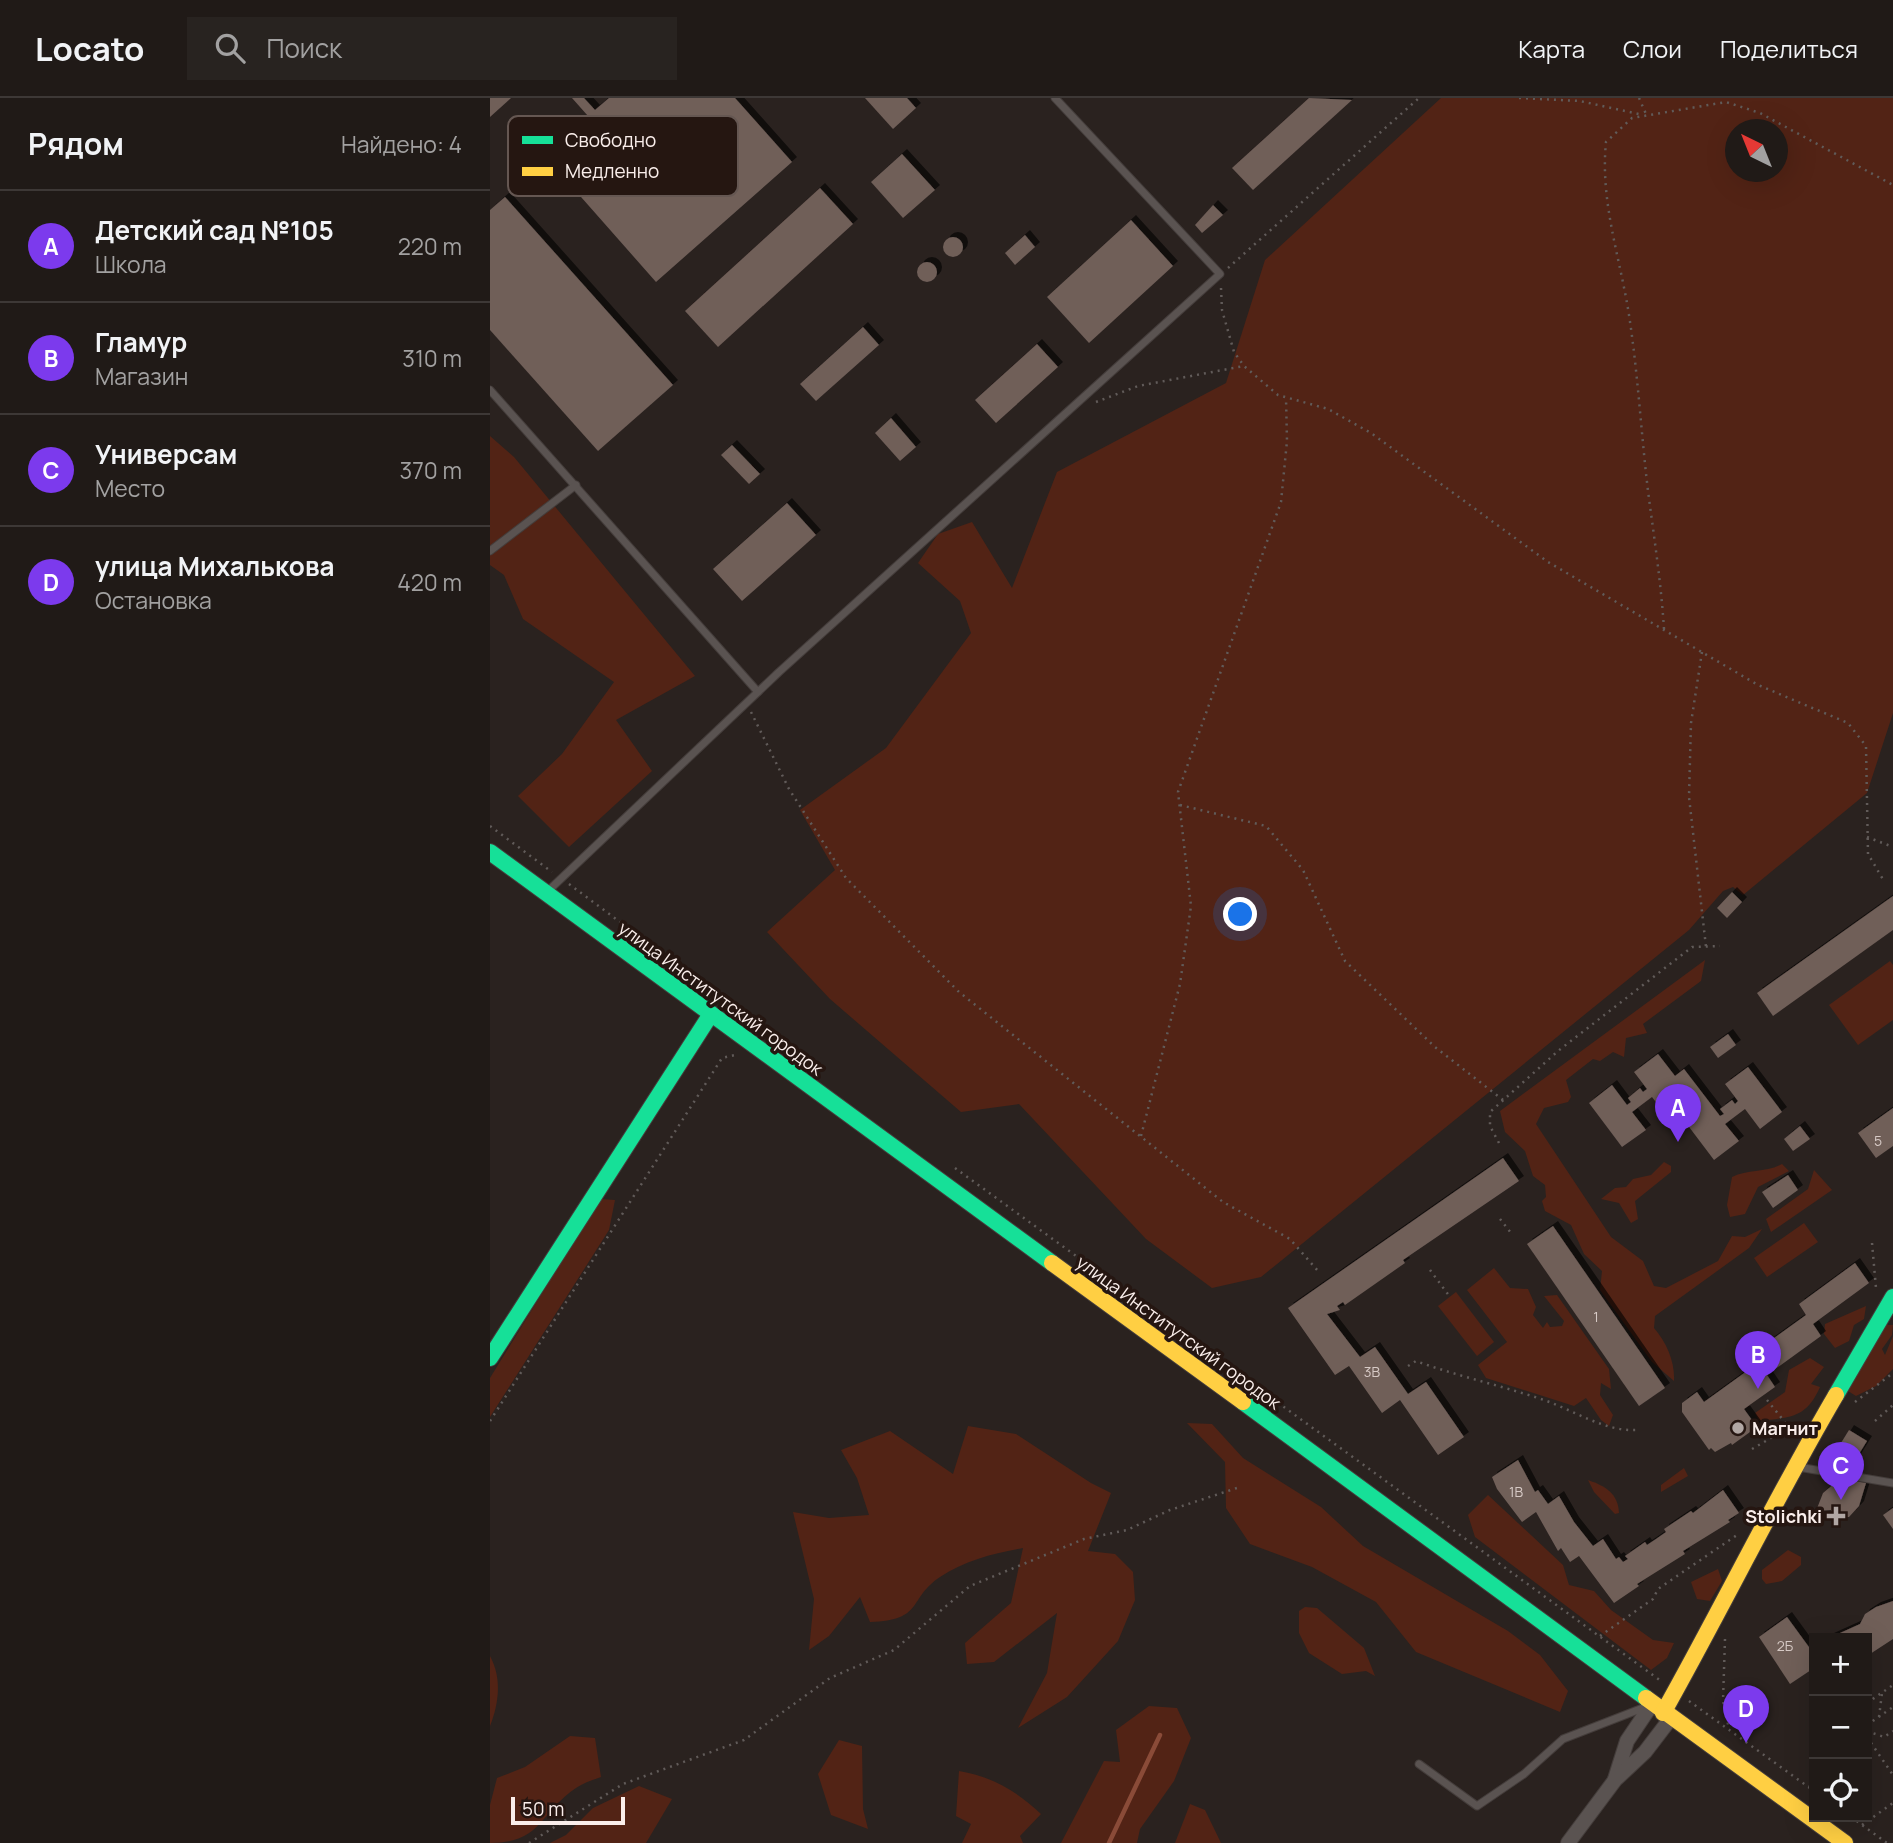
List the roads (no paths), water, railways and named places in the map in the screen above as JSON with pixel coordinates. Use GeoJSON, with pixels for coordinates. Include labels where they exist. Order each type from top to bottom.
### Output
{"type":"FeatureCollection","features":[{"type":"Feature","properties":{"kind":"street","name":"улица Институтский городок"},"geometry":{"type":"LineString","coordinates":[[490,852],[1662,1712],[1845,1843]]}},
{"type":"Feature","properties":{"kind":"street"},"geometry":{"type":"LineString","coordinates":[[490,1358],[710,1014]]}},
{"type":"Feature","properties":{"kind":"street"},"geometry":{"type":"LineString","coordinates":[[1568,1843],[1615,1780],[1644,1752],[1662,1712],[1677,1692],[1794,1466],[1893,1297]]}},
{"type":"Feature","properties":{"kind":"street"},"geometry":{"type":"LineString","coordinates":[[1615,1780],[1628,1741],[1662,1712]]}},
{"type":"Feature","properties":{"kind":"lane"},"geometry":{"type":"LineString","coordinates":[[546,893],[758,691],[1220,274],[1055,98]]}},
{"type":"Feature","properties":{"kind":"lane"},"geometry":{"type":"LineString","coordinates":[[490,390],[758,691]]}},
{"type":"Feature","properties":{"kind":"lane"},"geometry":{"type":"LineString","coordinates":[[490,551],[576,485]]}},
{"type":"Feature","properties":{"kind":"lane"},"geometry":{"type":"LineString","coordinates":[[1794,1466],[1893,1483]]}},
{"type":"Feature","properties":{"kind":"lane"},"geometry":{"type":"LineString","coordinates":[[1419,1764],[1477,1806],[1524,1774],[1563,1738],[1662,1712]]}},
{"type":"Feature","properties":{"kind":"waterway"},"geometry":{"type":"LineString","coordinates":[[1109,1843],[1160,1735]]}},
{"type":"Feature","properties":{"kind":"place","name":"Детский сад №105"},"geometry":{"type":"Point","coordinates":[1678,1142]}},
{"type":"Feature","properties":{"kind":"place","name":"Гламур"},"geometry":{"type":"Point","coordinates":[1758,1389]}},
{"type":"Feature","properties":{"kind":"place","name":"Магнит"},"geometry":{"type":"Point","coordinates":[1738,1428]}},
{"type":"Feature","properties":{"kind":"place","name":"Универсам"},"geometry":{"type":"Point","coordinates":[1841,1500]}},
{"type":"Feature","properties":{"kind":"place","name":"Stolichki"},"geometry":{"type":"Point","coordinates":[1836,1516]}},
{"type":"Feature","properties":{"kind":"place","name":"улица Михалькова"},"geometry":{"type":"Point","coordinates":[1746,1743]}}]}
